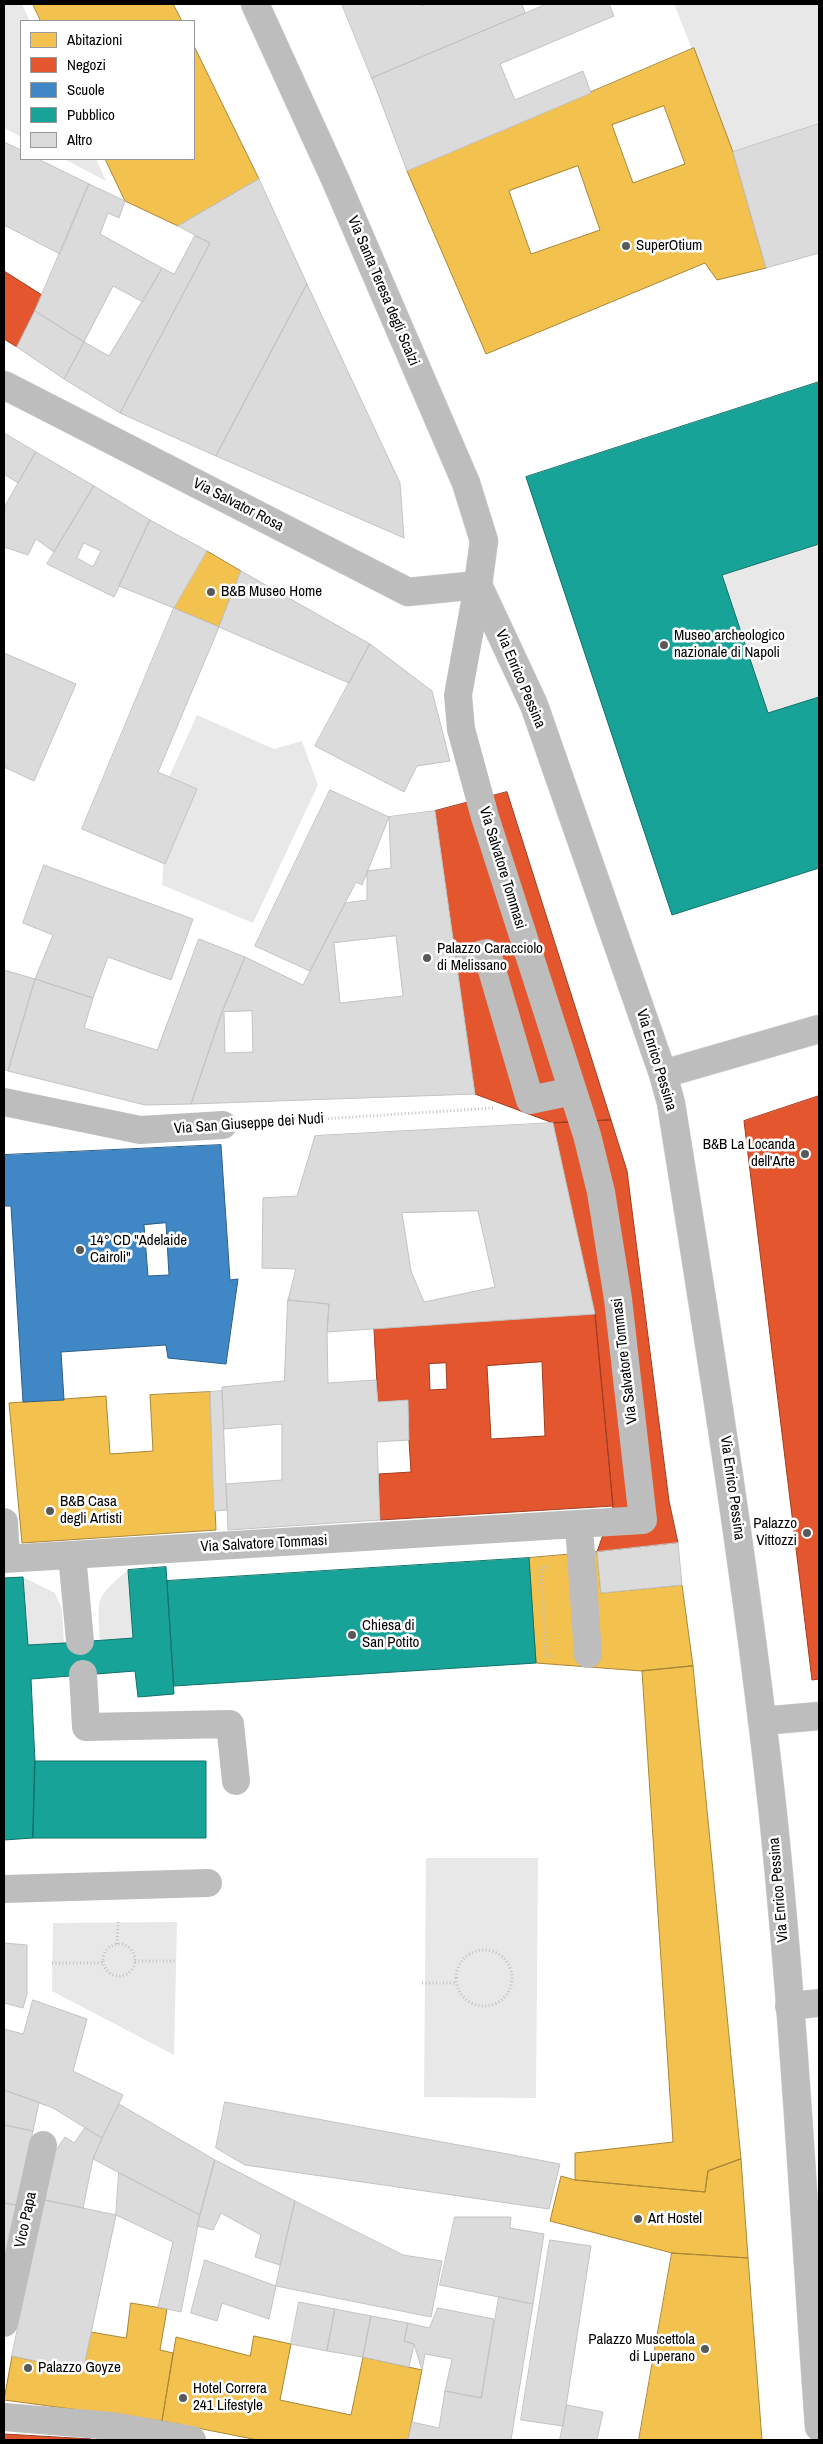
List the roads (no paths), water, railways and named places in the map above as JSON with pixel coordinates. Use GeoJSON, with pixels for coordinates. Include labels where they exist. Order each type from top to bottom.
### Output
{"type":"FeatureCollection","features":[{"type":"Feature","properties":{"kind":"main road","name":"Via Santa Teresa degli Scalzi"},"geometry":{"type":"LineString","coordinates":[[255,4],[335,179],[466,484],[484,541],[478,585]]}},
{"type":"Feature","properties":{"kind":"main road","name":"Via Salvator Rosa"},"geometry":{"type":"LineString","coordinates":[[4,386],[408,592],[478,585]]}},
{"type":"Feature","properties":{"kind":"main road","name":"Via Enrico Pessina"},"geometry":{"type":"LineString","coordinates":[[478,585],[534,705],[664,1074],[671,1103],[736,1511],[762,1721],[815,2300],[819,2427]]}},
{"type":"Feature","properties":{"kind":"main road","name":"Via Salvatore Tommasi"},"geometry":{"type":"LineString","coordinates":[[5,1559],[644,1520],[629,1386],[608,1228],[594,1164],[573,1092],[485,817],[461,729],[458,695],[478,585]]}},
{"type":"Feature","properties":{"kind":"main road"},"geometry":{"type":"LineString","coordinates":[[469,958],[487,953],[530,1100],[573,1092]]}},
{"type":"Feature","properties":{"kind":"main road"},"geometry":{"type":"LineString","coordinates":[[664,1074],[819,1029]]}},
{"type":"Feature","properties":{"kind":"main road","name":"Via San Giuseppe dei Nudi"},"geometry":{"type":"LineString","coordinates":[[4,1102],[140,1130],[223,1126]]}},
{"type":"Feature","properties":{"kind":"main road"},"geometry":{"type":"LineString","coordinates":[[4,1522],[5,1559]]}},
{"type":"Feature","properties":{"kind":"main road"},"geometry":{"type":"LineString","coordinates":[[579,1524],[588,1654]]}},
{"type":"Feature","properties":{"kind":"main road"},"geometry":{"type":"LineString","coordinates":[[72,1555],[80,1641]]}},
{"type":"Feature","properties":{"kind":"main road"},"geometry":{"type":"LineString","coordinates":[[83,1674],[86,1727],[230,1724],[236,1781]]}},
{"type":"Feature","properties":{"kind":"main road"},"geometry":{"type":"LineString","coordinates":[[762,1721],[819,1716]]}},
{"type":"Feature","properties":{"kind":"main road"},"geometry":{"type":"LineString","coordinates":[[4,1888],[208,1883]]}},
{"type":"Feature","properties":{"kind":"main road"},"geometry":{"type":"LineString","coordinates":[[789,2006],[819,2003]]}},
{"type":"Feature","properties":{"kind":"main road","name":"Vico Papa"},"geometry":{"type":"LineString","coordinates":[[4,2324],[43,2145]]}},
{"type":"Feature","properties":{"kind":"main road"},"geometry":{"type":"LineString","coordinates":[[4,2417],[112,2426],[184,2440]]}},
{"type":"Feature","properties":{"kind":"place","name":"SuperOtium"},"geometry":{"type":"Point","coordinates":[626,246]}},
{"type":"Feature","properties":{"kind":"place","name":"B&B Museo Home"},"geometry":{"type":"Point","coordinates":[211,592]}},
{"type":"Feature","properties":{"kind":"place","name":"Museo archeologico nazionale di Napoli"},"geometry":{"type":"Point","coordinates":[664,645]}},
{"type":"Feature","properties":{"kind":"place","name":"Palazzo Caracciolo di Melissano"},"geometry":{"type":"Point","coordinates":[427,958]}},
{"type":"Feature","properties":{"kind":"place","name":"B&B La Locanda dell'Arte"},"geometry":{"type":"Point","coordinates":[805,1154]}},
{"type":"Feature","properties":{"kind":"place","name":"14° CD \"Adelaide Cairoli\""},"geometry":{"type":"Point","coordinates":[80,1250]}},
{"type":"Feature","properties":{"kind":"place","name":"B&B Casa degli Artisti"},"geometry":{"type":"Point","coordinates":[50,1511]}},
{"type":"Feature","properties":{"kind":"place","name":"Palazzo Vittozzi"},"geometry":{"type":"Point","coordinates":[807,1533]}},
{"type":"Feature","properties":{"kind":"place","name":"Chiesa di San Potito"},"geometry":{"type":"Point","coordinates":[352,1635]}},
{"type":"Feature","properties":{"kind":"place","name":"Art Hostel"},"geometry":{"type":"Point","coordinates":[638,2219]}},
{"type":"Feature","properties":{"kind":"place","name":"Palazzo Muscettola di Luperano"},"geometry":{"type":"Point","coordinates":[705,2349]}},
{"type":"Feature","properties":{"kind":"place","name":"Palazzo Goyze"},"geometry":{"type":"Point","coordinates":[28,2368]}},
{"type":"Feature","properties":{"kind":"place","name":"Hotel Correra 241 Lifestyle"},"geometry":{"type":"Point","coordinates":[183,2398]}}]}
